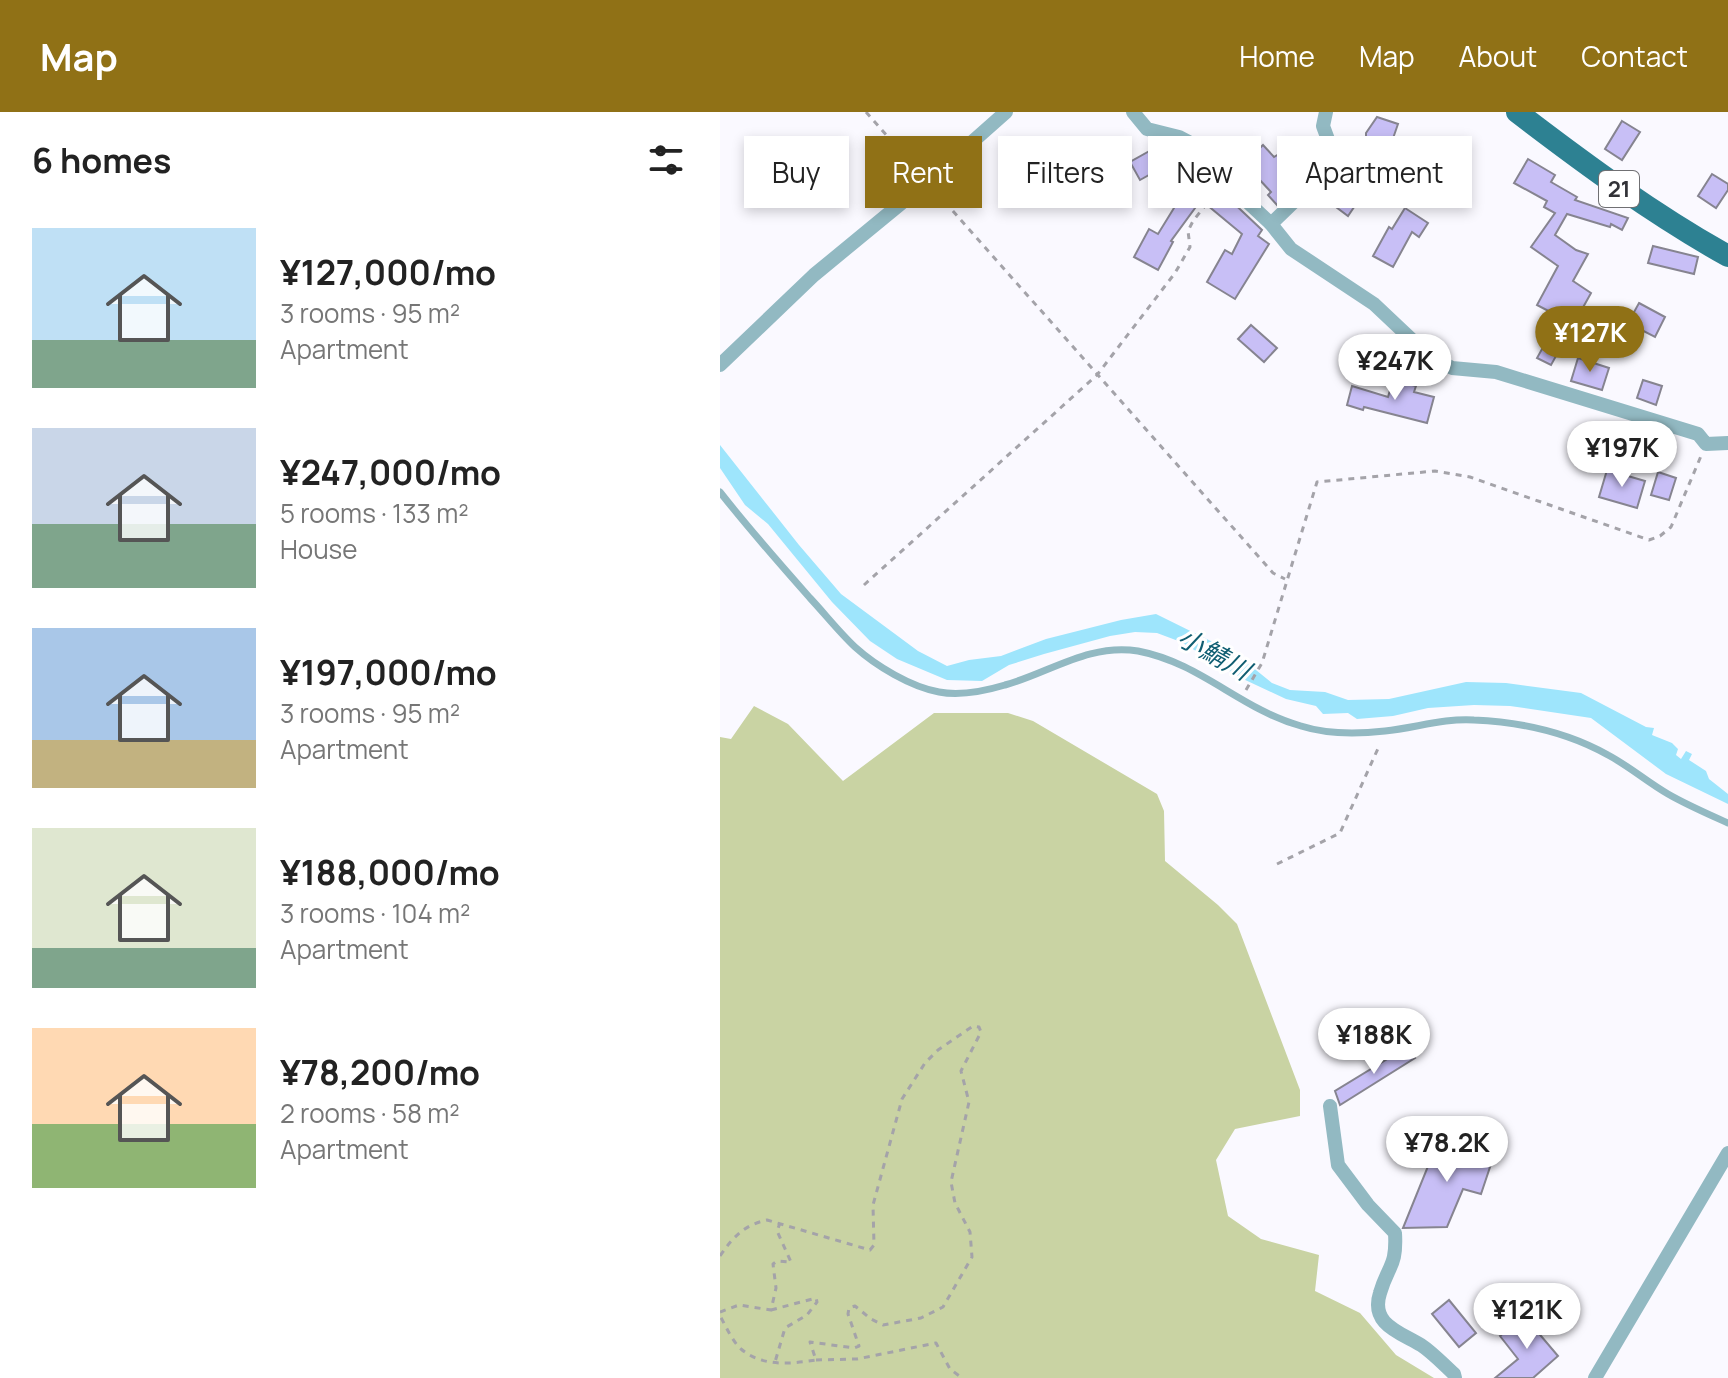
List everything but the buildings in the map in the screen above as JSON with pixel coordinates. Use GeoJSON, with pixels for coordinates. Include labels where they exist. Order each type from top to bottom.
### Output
{"type":"FeatureCollection","features":[{"type":"Feature","properties":{"kind":"main road","name":"21"},"geometry":{"type":"LineString","coordinates":[[1517,112],[1608,181],[1676,227],[1728,256]]}},
{"type":"Feature","properties":{"kind":"street"},"geometry":{"type":"LineString","coordinates":[[979,136],[1006,112]]}},
{"type":"Feature","properties":{"kind":"street"},"geometry":{"type":"LineString","coordinates":[[1133,112],[1147,129],[1175,136]]}},
{"type":"Feature","properties":{"kind":"street"},"geometry":{"type":"LineString","coordinates":[[1271,224],[1303,193],[1328,154],[1330,145],[1323,126],[1326,112]]}},
{"type":"Feature","properties":{"kind":"street"},"geometry":{"type":"LineString","coordinates":[[720,365],[814,275],[895,208]]}},
{"type":"Feature","properties":{"kind":"street"},"geometry":{"type":"LineString","coordinates":[[1254,208],[1291,249],[1374,304],[1427,354],[1452,368],[1496,372],[1698,434],[1706,444],[1728,443]]}},
{"type":"Feature","properties":{"kind":"street"},"geometry":{"type":"LineString","coordinates":[[1330,1106],[1338,1165],[1368,1205],[1395,1233],[1394,1263],[1379,1294],[1379,1316],[1386,1326],[1423,1347],[1455,1378]]}},
{"type":"Feature","properties":{"kind":"street"},"geometry":{"type":"LineString","coordinates":[[1595,1378],[1728,1153]]}},
{"type":"Feature","properties":{"kind":"lane"},"geometry":{"type":"LineString","coordinates":[[720,492],[756,538],[856,648],[911,682],[939,692],[956,694],[985,690],[1008,685],[1087,654],[1133,650],[1192,669],[1258,711],[1303,727],[1345,732],[1386,731],[1431,722],[1472,719],[1522,724],[1566,737],[1606,754],[1669,794],[1728,823]]}},
{"type":"Feature","properties":{"kind":"path"},"geometry":{"type":"LineString","coordinates":[[866,112],[887,136]]}},
{"type":"Feature","properties":{"kind":"path"},"geometry":{"type":"LineString","coordinates":[[950,208],[1273,573],[1285,579]]}},
{"type":"Feature","properties":{"kind":"path"},"geometry":{"type":"LineString","coordinates":[[864,585],[1097,375],[1175,273],[1190,247],[1188,231],[1203,208]]}},
{"type":"Feature","properties":{"kind":"path"},"geometry":{"type":"LineString","coordinates":[[1241,698],[1262,663],[1285,579],[1317,482],[1435,471],[1470,477],[1649,540],[1671,527],[1706,444]]}},
{"type":"Feature","properties":{"kind":"path"},"geometry":{"type":"LineString","coordinates":[[1277,864],[1340,833],[1386,731]]}},
{"type":"Feature","properties":{"kind":"path"},"geometry":{"type":"LineString","coordinates":[[720,1256],[730,1242],[751,1224],[767,1220],[870,1250],[874,1245],[873,1205],[902,1099],[925,1063],[938,1050],[973,1026],[979,1027],[981,1032],[961,1071],[969,1102],[951,1182],[955,1203],[970,1232],[972,1257],[939,1310],[906,1323],[883,1325],[855,1306],[849,1308],[848,1314],[859,1346],[854,1348],[810,1342],[816,1360]]}},
{"type":"Feature","properties":{"kind":"path"},"geometry":{"type":"LineString","coordinates":[[771,1310],[776,1288],[773,1264],[777,1261],[791,1262],[777,1231],[780,1223]]}},
{"type":"Feature","properties":{"kind":"path"},"geometry":{"type":"LineString","coordinates":[[775,1364],[785,1328],[807,1315],[817,1302],[816,1298],[771,1310],[739,1305],[720,1314],[739,1346],[775,1364],[857,1359],[936,1343],[950,1369],[962,1378]]}},
{"type":"Feature","properties":{"kind":"green space"},"geometry":{"type":"Polygon","coordinates":[[[754,706],[788,724],[843,781],[934,713],[1008,713],[1033,721],[1157,794],[1164,811],[1165,861],[1237,924],[1300,1090],[1300,1116],[1235,1129],[1216,1160],[1228,1216],[1261,1239],[1319,1255],[1315,1291],[1360,1313],[1396,1355],[1434,1378],[720,1378],[720,737],[731,739],[754,706]]]}},
{"type":"Feature","properties":{"kind":"water","name":"小鯖川"},"geometry":{"type":"Polygon","coordinates":[[[720,445],[841,594],[918,651],[947,666],[1001,656],[1046,639],[1156,614],[1235,653],[1272,683],[1290,690],[1325,692],[1348,700],[1389,699],[1466,682],[1506,683],[1581,693],[1646,727],[1654,728],[1652,735],[1672,743],[1681,759],[1686,751],[1692,754],[1689,760],[1706,771],[1709,779],[1728,794],[1728,804],[1666,774],[1591,718],[1510,706],[1474,705],[1428,708],[1393,716],[1357,719],[1348,713],[1323,714],[1316,706],[1286,699],[1241,678],[1181,642],[1157,633],[1110,636],[1044,654],[1009,665],[982,681],[947,680],[897,659],[870,641],[832,602],[768,524],[745,505],[720,468],[720,445]]]}}]}
